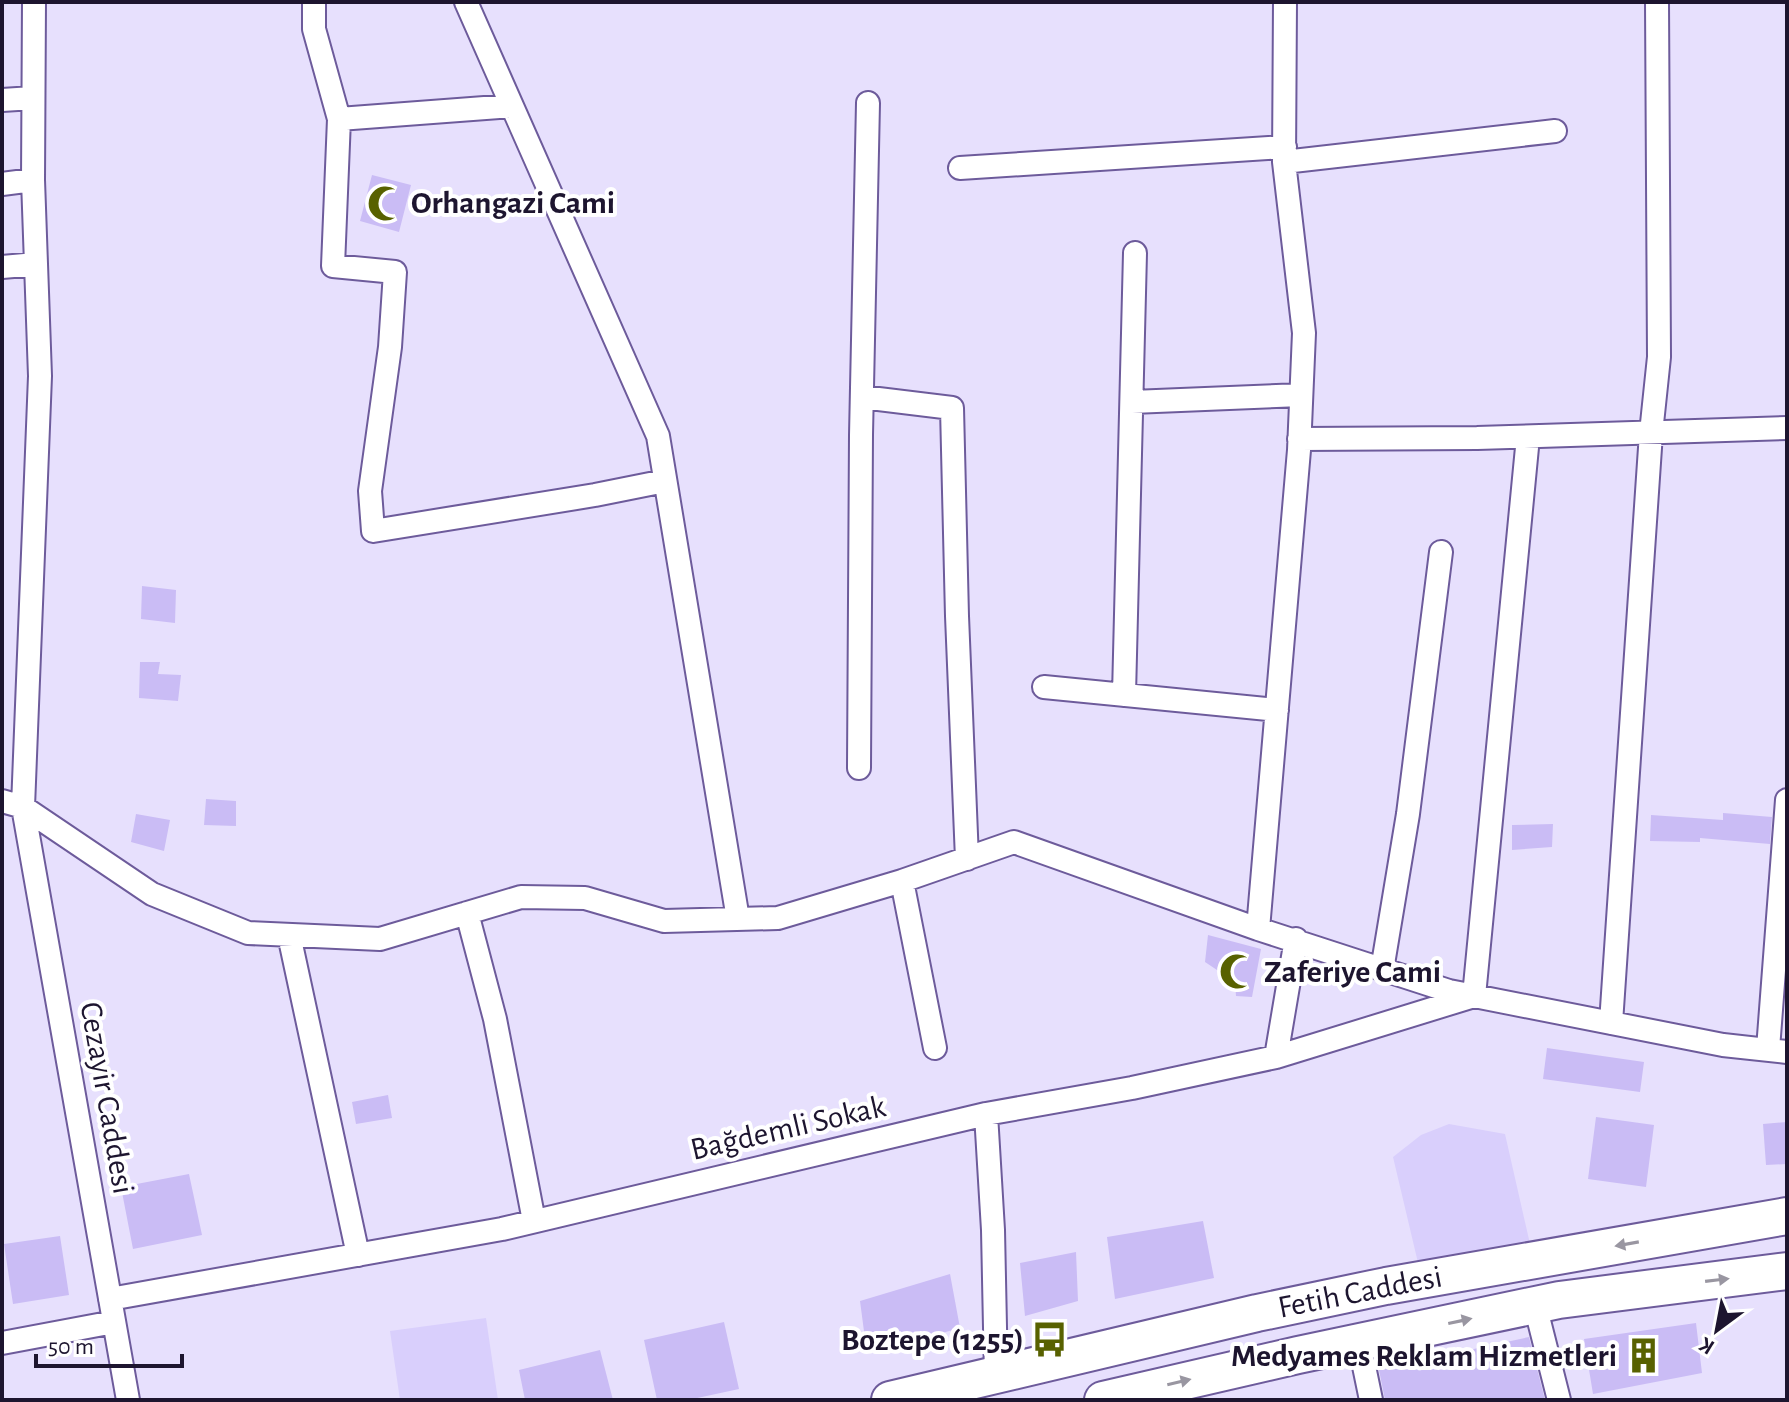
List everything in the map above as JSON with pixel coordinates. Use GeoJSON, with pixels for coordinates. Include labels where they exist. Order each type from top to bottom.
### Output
{"type":"FeatureCollection","features":[{"type":"Feature","properties":{"kind":"main road","name":"Fetih Caddesi"},"geometry":{"type":"LineString","coordinates":[[890,1400],[1357,1292],[1787,1216]]}},
{"type":"Feature","properties":{"kind":"main road","name":"Fetih Caddesi"},"geometry":{"type":"LineString","coordinates":[[1103,1400],[1535,1305],[1787,1271]]}},
{"type":"Feature","properties":{"kind":"street","name":"Cezayir Caddesi"},"geometry":{"type":"LineString","coordinates":[[34,2],[33,180],[40,376],[13,804],[128,1400]]}},
{"type":"Feature","properties":{"kind":"street"},"geometry":{"type":"LineString","coordinates":[[314,2],[314,29],[339,119],[333,266],[395,272],[390,347],[370,491],[373,531],[665,481]]}},
{"type":"Feature","properties":{"kind":"street"},"geometry":{"type":"LineString","coordinates":[[466,2],[658,436],[738,919]]}},
{"type":"Feature","properties":{"kind":"street"},"geometry":{"type":"LineString","coordinates":[[1258,929],[1299,439],[1304,333],[1284,154],[1285,2]]}},
{"type":"Feature","properties":{"kind":"street"},"geometry":{"type":"LineString","coordinates":[[1611,1023],[1651,433],[1659,357],[1657,2]]}},
{"type":"Feature","properties":{"kind":"street"},"geometry":{"type":"LineString","coordinates":[[2,100],[33,98]]}},
{"type":"Feature","properties":{"kind":"street"},"geometry":{"type":"LineString","coordinates":[[859,768],[868,103]]}},
{"type":"Feature","properties":{"kind":"street"},"geometry":{"type":"LineString","coordinates":[[339,119],[512,106]]}},
{"type":"Feature","properties":{"kind":"street"},"geometry":{"type":"LineString","coordinates":[[960,168],[1284,154],[1555,131]]}},
{"type":"Feature","properties":{"kind":"street"},"geometry":{"type":"LineString","coordinates":[[2,184],[33,180]]}},
{"type":"Feature","properties":{"kind":"street"},"geometry":{"type":"LineString","coordinates":[[1124,695],[1135,253]]}},
{"type":"Feature","properties":{"kind":"street"},"geometry":{"type":"LineString","coordinates":[[2,267],[36,264]]}},
{"type":"Feature","properties":{"kind":"street"},"geometry":{"type":"LineString","coordinates":[[1132,402],[1301,395]]}},
{"type":"Feature","properties":{"kind":"street"},"geometry":{"type":"LineString","coordinates":[[862,397],[952,408],[967,859]]}},
{"type":"Feature","properties":{"kind":"street"},"geometry":{"type":"LineString","coordinates":[[1299,439],[1528,437],[1787,428]]}},
{"type":"Feature","properties":{"kind":"street"},"geometry":{"type":"LineString","coordinates":[[1474,996],[1528,437]]}},
{"type":"Feature","properties":{"kind":"street"},"geometry":{"type":"LineString","coordinates":[[1382,970],[1408,814],[1441,552]]}},
{"type":"Feature","properties":{"kind":"street"},"geometry":{"type":"LineString","coordinates":[[1044,687],[1277,710]]}},
{"type":"Feature","properties":{"kind":"street"},"geometry":{"type":"LineString","coordinates":[[13,804],[152,894],[248,933],[380,939],[521,897],[585,898],[664,921],[778,918],[902,881],[1014,842],[1258,929],[1296,939],[1382,970],[1474,996],[1723,1045],[1778,1050],[1787,800]]}},
{"type":"Feature","properties":{"kind":"street"},"geometry":{"type":"LineString","coordinates":[[902,881],[935,1048]]}},
{"type":"Feature","properties":{"kind":"street"},"geometry":{"type":"LineString","coordinates":[[467,913],[495,1019],[534,1221]]}},
{"type":"Feature","properties":{"kind":"street"},"geometry":{"type":"LineString","coordinates":[[289,935],[358,1255]]}},
{"type":"Feature","properties":{"kind":"street"},"geometry":{"type":"LineString","coordinates":[[1276,1057],[1296,939]]}},
{"type":"Feature","properties":{"kind":"street","name":"Bağdemli Sokak"},"geometry":{"type":"LineString","coordinates":[[110,1299],[534,1221],[986,1114],[1132,1088],[1276,1057],[1474,996]]}},
{"type":"Feature","properties":{"kind":"street"},"geometry":{"type":"LineString","coordinates":[[986,1114],[993,1230],[996,1376]]}},
{"type":"Feature","properties":{"kind":"street"},"geometry":{"type":"LineString","coordinates":[[1535,1305],[1559,1400]]}},
{"type":"Feature","properties":{"kind":"street"},"geometry":{"type":"LineString","coordinates":[[2,1343],[114,1322]]}},
{"type":"Feature","properties":{"kind":"street"},"geometry":{"type":"LineString","coordinates":[[1359,1342],[1371,1400]]}},
{"type":"Feature","properties":{"kind":"shaded area"},"geometry":{"type":"Polygon","coordinates":[[[1449,1124],[1505,1134],[1530,1244],[1419,1267],[1393,1157],[1421,1135],[1449,1124]]]}},
{"type":"Feature","properties":{"kind":"shaded area"},"geometry":{"type":"Polygon","coordinates":[[[486,1318],[498,1400],[400,1400],[390,1331],[486,1318]]]}},
{"type":"Feature","properties":{"kind":"building","name":"Orhangazi Cami"},"geometry":{"type":"Polygon","coordinates":[[[372,175],[411,185],[399,232],[360,221],[372,175]]]}},
{"type":"Feature","properties":{"kind":"building"},"geometry":{"type":"Polygon","coordinates":[[[142,586],[176,590],[175,623],[141,619],[142,586]]]}},
{"type":"Feature","properties":{"kind":"building"},"geometry":{"type":"Polygon","coordinates":[[[140,662],[160,662],[158,674],[181,675],[178,701],[139,698],[140,662]]]}},
{"type":"Feature","properties":{"kind":"building"},"geometry":{"type":"Polygon","coordinates":[[[206,799],[236,801],[236,826],[204,825],[206,799]]]}},
{"type":"Feature","properties":{"kind":"building"},"geometry":{"type":"Polygon","coordinates":[[[1723,813],[1772,817],[1770,844],[1700,838],[1700,842],[1650,841],[1651,815],[1723,820],[1723,813]]]}},
{"type":"Feature","properties":{"kind":"building"},"geometry":{"type":"Polygon","coordinates":[[[136,814],[170,820],[164,851],[131,842],[136,814]]]}},
{"type":"Feature","properties":{"kind":"building"},"geometry":{"type":"Polygon","coordinates":[[[1553,824],[1552,847],[1512,850],[1512,825],[1553,824]]]}},
{"type":"Feature","properties":{"kind":"building","name":"Zaferiye Cami"},"geometry":{"type":"Polygon","coordinates":[[[1208,935],[1261,949],[1252,997],[1236,996],[1235,982],[1205,962],[1208,935]]]}},
{"type":"Feature","properties":{"kind":"building"},"geometry":{"type":"Polygon","coordinates":[[[1547,1048],[1644,1062],[1640,1092],[1543,1079],[1547,1048]]]}},
{"type":"Feature","properties":{"kind":"building"},"geometry":{"type":"Polygon","coordinates":[[[388,1095],[392,1118],[356,1124],[352,1102],[388,1095]]]}},
{"type":"Feature","properties":{"kind":"building"},"geometry":{"type":"Polygon","coordinates":[[[1596,1117],[1654,1125],[1646,1187],[1588,1179],[1596,1117]]]}},
{"type":"Feature","properties":{"kind":"building"},"geometry":{"type":"Polygon","coordinates":[[[1787,1122],[1787,1164],[1766,1165],[1763,1124],[1787,1122]]]}},
{"type":"Feature","properties":{"kind":"building"},"geometry":{"type":"Polygon","coordinates":[[[189,1174],[202,1235],[133,1249],[121,1187],[189,1174]]]}},
{"type":"Feature","properties":{"kind":"building"},"geometry":{"type":"Polygon","coordinates":[[[1203,1221],[1214,1278],[1115,1299],[1107,1237],[1203,1221]]]}},
{"type":"Feature","properties":{"kind":"building"},"geometry":{"type":"Polygon","coordinates":[[[60,1236],[69,1295],[13,1304],[4,1244],[60,1236]]]}},
{"type":"Feature","properties":{"kind":"building"},"geometry":{"type":"Polygon","coordinates":[[[1076,1252],[1078,1301],[1025,1316],[1020,1263],[1076,1252]]]}},
{"type":"Feature","properties":{"kind":"building"},"geometry":{"type":"Polygon","coordinates":[[[950,1274],[960,1328],[867,1354],[860,1301],[950,1274]]]}},
{"type":"Feature","properties":{"kind":"building"},"geometry":{"type":"Polygon","coordinates":[[[724,1322],[739,1389],[688,1400],[657,1400],[644,1340],[724,1322]]]}},
{"type":"Feature","properties":{"kind":"building","name":"Medyames Reklam Hizmetleri"},"geometry":{"type":"Polygon","coordinates":[[[1696,1323],[1702,1373],[1593,1394],[1584,1339],[1696,1323]]]}},
{"type":"Feature","properties":{"kind":"building"},"geometry":{"type":"Polygon","coordinates":[[[1529,1337],[1545,1400],[1385,1400],[1378,1365],[1403,1360],[1404,1364],[1529,1337]]]}},
{"type":"Feature","properties":{"kind":"building"},"geometry":{"type":"Polygon","coordinates":[[[600,1350],[613,1400],[525,1400],[519,1370],[600,1350]]]}},
{"type":"Feature","properties":{"kind":"place","name":"Orhangazi Cami"},"geometry":{"type":"Point","coordinates":[385,203]}},
{"type":"Feature","properties":{"kind":"place","name":"Zaferiye Cami"},"geometry":{"type":"Point","coordinates":[1238,972]}},
{"type":"Feature","properties":{"kind":"place","name":"Boztepe (1255)"},"geometry":{"type":"Point","coordinates":[1050,1340]}},
{"type":"Feature","properties":{"kind":"place","name":"Medyames Reklam Hizmetleri"},"geometry":{"type":"Point","coordinates":[1643,1356]}}]}
